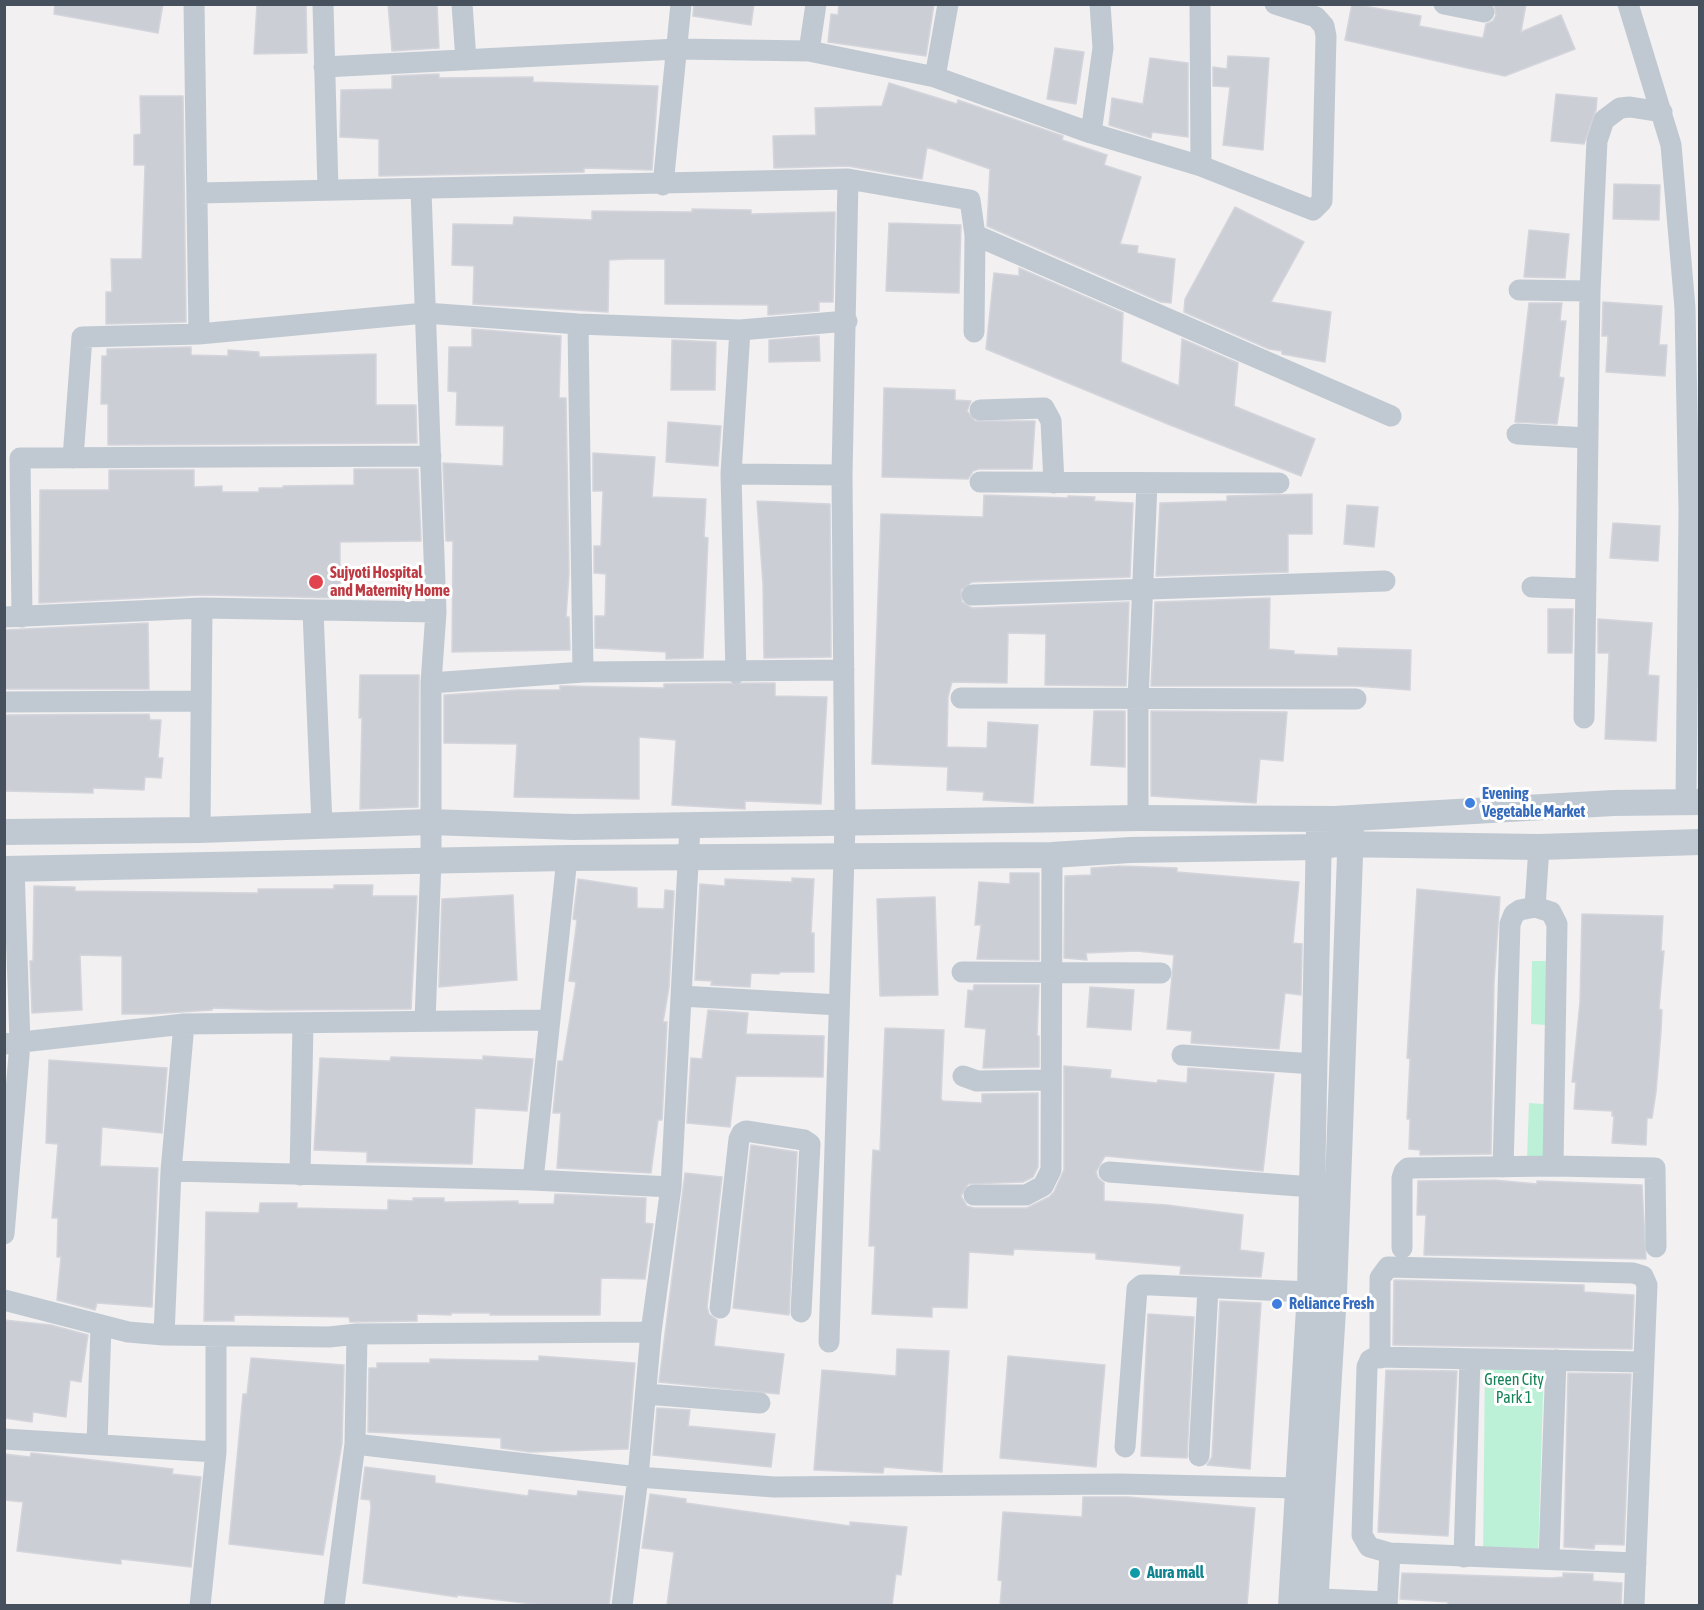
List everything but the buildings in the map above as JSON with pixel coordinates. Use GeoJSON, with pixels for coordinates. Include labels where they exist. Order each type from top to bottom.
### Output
{"type":"FeatureCollection","features":[{"type":"Feature","properties":{"kind":"street"},"geometry":{"type":"LineString","coordinates":[[194,4],[200,334]]}},
{"type":"Feature","properties":{"kind":"street"},"geometry":{"type":"LineString","coordinates":[[323,4],[328,190]]}},
{"type":"Feature","properties":{"kind":"street"},"geometry":{"type":"LineString","coordinates":[[462,4],[466,60]]}},
{"type":"Feature","properties":{"kind":"street"},"geometry":{"type":"LineString","coordinates":[[663,185],[681,4]]}},
{"type":"Feature","properties":{"kind":"street"},"geometry":{"type":"LineString","coordinates":[[809,51],[816,4]]}},
{"type":"Feature","properties":{"kind":"street"},"geometry":{"type":"LineString","coordinates":[[935,76],[948,4]]}},
{"type":"Feature","properties":{"kind":"street"},"geometry":{"type":"LineString","coordinates":[[1090,133],[1103,48],[1100,4]]}},
{"type":"Feature","properties":{"kind":"street"},"geometry":{"type":"LineString","coordinates":[[1200,4],[1201,166]]}},
{"type":"Feature","properties":{"kind":"street"},"geometry":{"type":"LineString","coordinates":[[324,67],[677,49],[809,51],[935,76],[1090,133],[1201,166],[1309,210],[1317,209],[1322,201],[1326,36],[1324,26],[1316,17],[1275,4]]}},
{"type":"Feature","properties":{"kind":"street"},"geometry":{"type":"LineString","coordinates":[[4,832],[200,830],[430,822],[573,827],[1138,818],[1319,819],[1693,801],[1685,308],[1673,158],[1662,112],[1628,4]]}},
{"type":"Feature","properties":{"kind":"street"},"geometry":{"type":"LineString","coordinates":[[1584,718],[1590,291],[1599,130],[1604,120],[1620,108],[1630,107],[1662,112]]}},
{"type":"Feature","properties":{"kind":"street"},"geometry":{"type":"LineString","coordinates":[[199,193],[663,185],[848,179],[970,200],[975,235],[974,332]]}},
{"type":"Feature","properties":{"kind":"street"},"geometry":{"type":"LineString","coordinates":[[829,1342],[845,824],[842,476],[848,179]]}},
{"type":"Feature","properties":{"kind":"street"},"geometry":{"type":"LineString","coordinates":[[421,190],[436,612],[431,682],[431,860],[425,1022]]}},
{"type":"Feature","properties":{"kind":"street"},"geometry":{"type":"LineString","coordinates":[[975,235],[1391,416]]}},
{"type":"Feature","properties":{"kind":"street"},"geometry":{"type":"LineString","coordinates":[[1519,290],[1590,291]]}},
{"type":"Feature","properties":{"kind":"street"},"geometry":{"type":"LineString","coordinates":[[73,458],[82,337],[200,334],[425,313],[579,324],[740,330],[846,321]]}},
{"type":"Feature","properties":{"kind":"street"},"geometry":{"type":"LineString","coordinates":[[579,324],[583,672]]}},
{"type":"Feature","properties":{"kind":"street"},"geometry":{"type":"LineString","coordinates":[[736,673],[731,474],[740,330]]}},
{"type":"Feature","properties":{"kind":"street"},"geometry":{"type":"LineString","coordinates":[[981,410],[1044,408],[1051,421],[1054,483]]}},
{"type":"Feature","properties":{"kind":"street"},"geometry":{"type":"LineString","coordinates":[[1517,434],[1587,438]]}},
{"type":"Feature","properties":{"kind":"street"},"geometry":{"type":"LineString","coordinates":[[431,456],[21,458],[13,617],[202,608],[314,612],[436,612]]}},
{"type":"Feature","properties":{"kind":"street"},"geometry":{"type":"LineString","coordinates":[[731,474],[842,476]]}},
{"type":"Feature","properties":{"kind":"street"},"geometry":{"type":"LineString","coordinates":[[980,482],[1278,483]]}},
{"type":"Feature","properties":{"kind":"street"},"geometry":{"type":"LineString","coordinates":[[1138,818],[1138,700],[1147,483]]}},
{"type":"Feature","properties":{"kind":"street"},"geometry":{"type":"LineString","coordinates":[[972,595],[1385,581]]}},
{"type":"Feature","properties":{"kind":"street"},"geometry":{"type":"LineString","coordinates":[[1533,586],[1586,589]]}},
{"type":"Feature","properties":{"kind":"street"},"geometry":{"type":"LineString","coordinates":[[200,830],[202,608]]}},
{"type":"Feature","properties":{"kind":"street"},"geometry":{"type":"LineString","coordinates":[[314,612],[322,825]]}},
{"type":"Feature","properties":{"kind":"street"},"geometry":{"type":"LineString","coordinates":[[431,682],[583,672],[736,673],[844,670]]}},
{"type":"Feature","properties":{"kind":"street"},"geometry":{"type":"LineString","coordinates":[[961,698],[1356,699]]}},
{"type":"Feature","properties":{"kind":"street"},"geometry":{"type":"LineString","coordinates":[[4,702],[201,701]]}},
{"type":"Feature","properties":{"kind":"street"},"geometry":{"type":"LineString","coordinates":[[1303,1602],[1299,1488],[1310,1292],[1344,1065],[1351,818]]}},
{"type":"Feature","properties":{"kind":"street"},"geometry":{"type":"LineString","coordinates":[[1303,1602],[1334,1293],[1314,1064],[1319,819]]}},
{"type":"Feature","properties":{"kind":"street"},"geometry":{"type":"LineString","coordinates":[[622,1605],[638,1477],[651,1332],[671,1187],[690,826]]}},
{"type":"Feature","properties":{"kind":"street"},"geometry":{"type":"LineString","coordinates":[[4,1234],[12,1044],[9,869],[567,858],[1053,855],[1130,850],[1352,845],[1539,847],[1700,843]]}},
{"type":"Feature","properties":{"kind":"street"},"geometry":{"type":"LineString","coordinates":[[1535,907],[1539,847]]}},
{"type":"Feature","properties":{"kind":"street"},"geometry":{"type":"LineString","coordinates":[[974,1195],[1026,1195],[1043,1186],[1051,1170],[1049,1080],[1053,855]]}},
{"type":"Feature","properties":{"kind":"street"},"geometry":{"type":"LineString","coordinates":[[533,1180],[567,858]]}},
{"type":"Feature","properties":{"kind":"street"},"geometry":{"type":"LineString","coordinates":[[1503,1167],[1510,924],[1514,914],[1520,910],[1535,907],[1551,912],[1557,924],[1553,1166]]}},
{"type":"Feature","properties":{"kind":"street"},"geometry":{"type":"LineString","coordinates":[[962,972],[1161,973]]}},
{"type":"Feature","properties":{"kind":"street"},"geometry":{"type":"LineString","coordinates":[[681,996],[839,1005]]}},
{"type":"Feature","properties":{"kind":"street"},"geometry":{"type":"LineString","coordinates":[[12,1044],[183,1024],[550,1020]]}},
{"type":"Feature","properties":{"kind":"street"},"geometry":{"type":"LineString","coordinates":[[300,1174],[303,1023]]}},
{"type":"Feature","properties":{"kind":"street"},"geometry":{"type":"LineString","coordinates":[[164,1335],[171,1171],[183,1024]]}},
{"type":"Feature","properties":{"kind":"street"},"geometry":{"type":"LineString","coordinates":[[1182,1055],[1314,1064]]}},
{"type":"Feature","properties":{"kind":"street"},"geometry":{"type":"LineString","coordinates":[[963,1076],[977,1082],[1049,1080]]}},
{"type":"Feature","properties":{"kind":"street"},"geometry":{"type":"LineString","coordinates":[[720,1308],[742,1132],[808,1142],[810,1148],[801,1312]]}},
{"type":"Feature","properties":{"kind":"street"},"geometry":{"type":"LineString","coordinates":[[1402,1248],[1404,1172],[1408,1168],[1553,1166],[1655,1167],[1656,1247]]}},
{"type":"Feature","properties":{"kind":"street"},"geometry":{"type":"LineString","coordinates":[[171,1171],[533,1180],[671,1187]]}},
{"type":"Feature","properties":{"kind":"street"},"geometry":{"type":"LineString","coordinates":[[1109,1172],[1324,1188]]}},
{"type":"Feature","properties":{"kind":"street"},"geometry":{"type":"LineString","coordinates":[[806,1227],[832,1228]]}},
{"type":"Feature","properties":{"kind":"street"},"geometry":{"type":"LineString","coordinates":[[1380,1358],[1380,1278],[1388,1267],[1639,1274],[1647,1285],[1634,1605]]}},
{"type":"Feature","properties":{"kind":"street"},"geometry":{"type":"LineString","coordinates":[[1125,1447],[1137,1289],[1142,1285],[1310,1292]]}},
{"type":"Feature","properties":{"kind":"street"},"geometry":{"type":"LineString","coordinates":[[1199,1456],[1208,1288]]}},
{"type":"Feature","properties":{"kind":"street"},"geometry":{"type":"LineString","coordinates":[[4,1300],[100,1326],[128,1332],[164,1335],[329,1337],[357,1334],[651,1332]]}},
{"type":"Feature","properties":{"kind":"street"},"geometry":{"type":"LineString","coordinates":[[97,1444],[100,1326]]}},
{"type":"Feature","properties":{"kind":"street"},"geometry":{"type":"LineString","coordinates":[[334,1605],[355,1444],[357,1334]]}},
{"type":"Feature","properties":{"kind":"street"},"geometry":{"type":"LineString","coordinates":[[200,1605],[216,1452],[216,1336]]}},
{"type":"Feature","properties":{"kind":"street"},"geometry":{"type":"LineString","coordinates":[[1636,1563],[1390,1553],[1369,1548],[1362,1535],[1367,1366],[1370,1360],[1380,1358],[1644,1362]]}},
{"type":"Feature","properties":{"kind":"street"},"geometry":{"type":"LineString","coordinates":[[1464,1557],[1470,1359]]}},
{"type":"Feature","properties":{"kind":"street"},"geometry":{"type":"LineString","coordinates":[[1549,1559],[1556,1360]]}},
{"type":"Feature","properties":{"kind":"street"},"geometry":{"type":"LineString","coordinates":[[646,1394],[760,1403]]}},
{"type":"Feature","properties":{"kind":"street"},"geometry":{"type":"LineString","coordinates":[[4,1439],[216,1452]]}},
{"type":"Feature","properties":{"kind":"street"},"geometry":{"type":"LineString","coordinates":[[355,1444],[638,1477],[774,1487],[1119,1484],[1299,1488]]}},
{"type":"Feature","properties":{"kind":"street"},"geometry":{"type":"LineString","coordinates":[[1303,1602],[1387,1604],[1390,1553]]}},
{"type":"Feature","properties":{"kind":"green space"},"geometry":{"type":"Polygon","coordinates":[[[1532,961],[1563,961],[1560,1026],[1531,1024],[1532,961]]]}},
{"type":"Feature","properties":{"kind":"green space"},"geometry":{"type":"Polygon","coordinates":[[[1529,1103],[1557,1105],[1554,1161],[1527,1159],[1529,1103]]]}},
{"type":"Feature","properties":{"kind":"green space","name":"Green City Park 1"},"geometry":{"type":"Polygon","coordinates":[[[1485,1359],[1544,1362],[1538,1558],[1483,1557],[1485,1359]]]}},
{"type":"Feature","properties":{"kind":"place","name":"Sujyoti Hospital and Maternity Home"},"geometry":{"type":"Point","coordinates":[316,582]}},
{"type":"Feature","properties":{"kind":"place","name":"Evening Vegetable Market"},"geometry":{"type":"Point","coordinates":[1470,803]}},
{"type":"Feature","properties":{"kind":"place","name":"Reliance Fresh"},"geometry":{"type":"Point","coordinates":[1277,1304]}},
{"type":"Feature","properties":{"kind":"place","name":"Aura mall"},"geometry":{"type":"Point","coordinates":[1135,1573]}}]}
